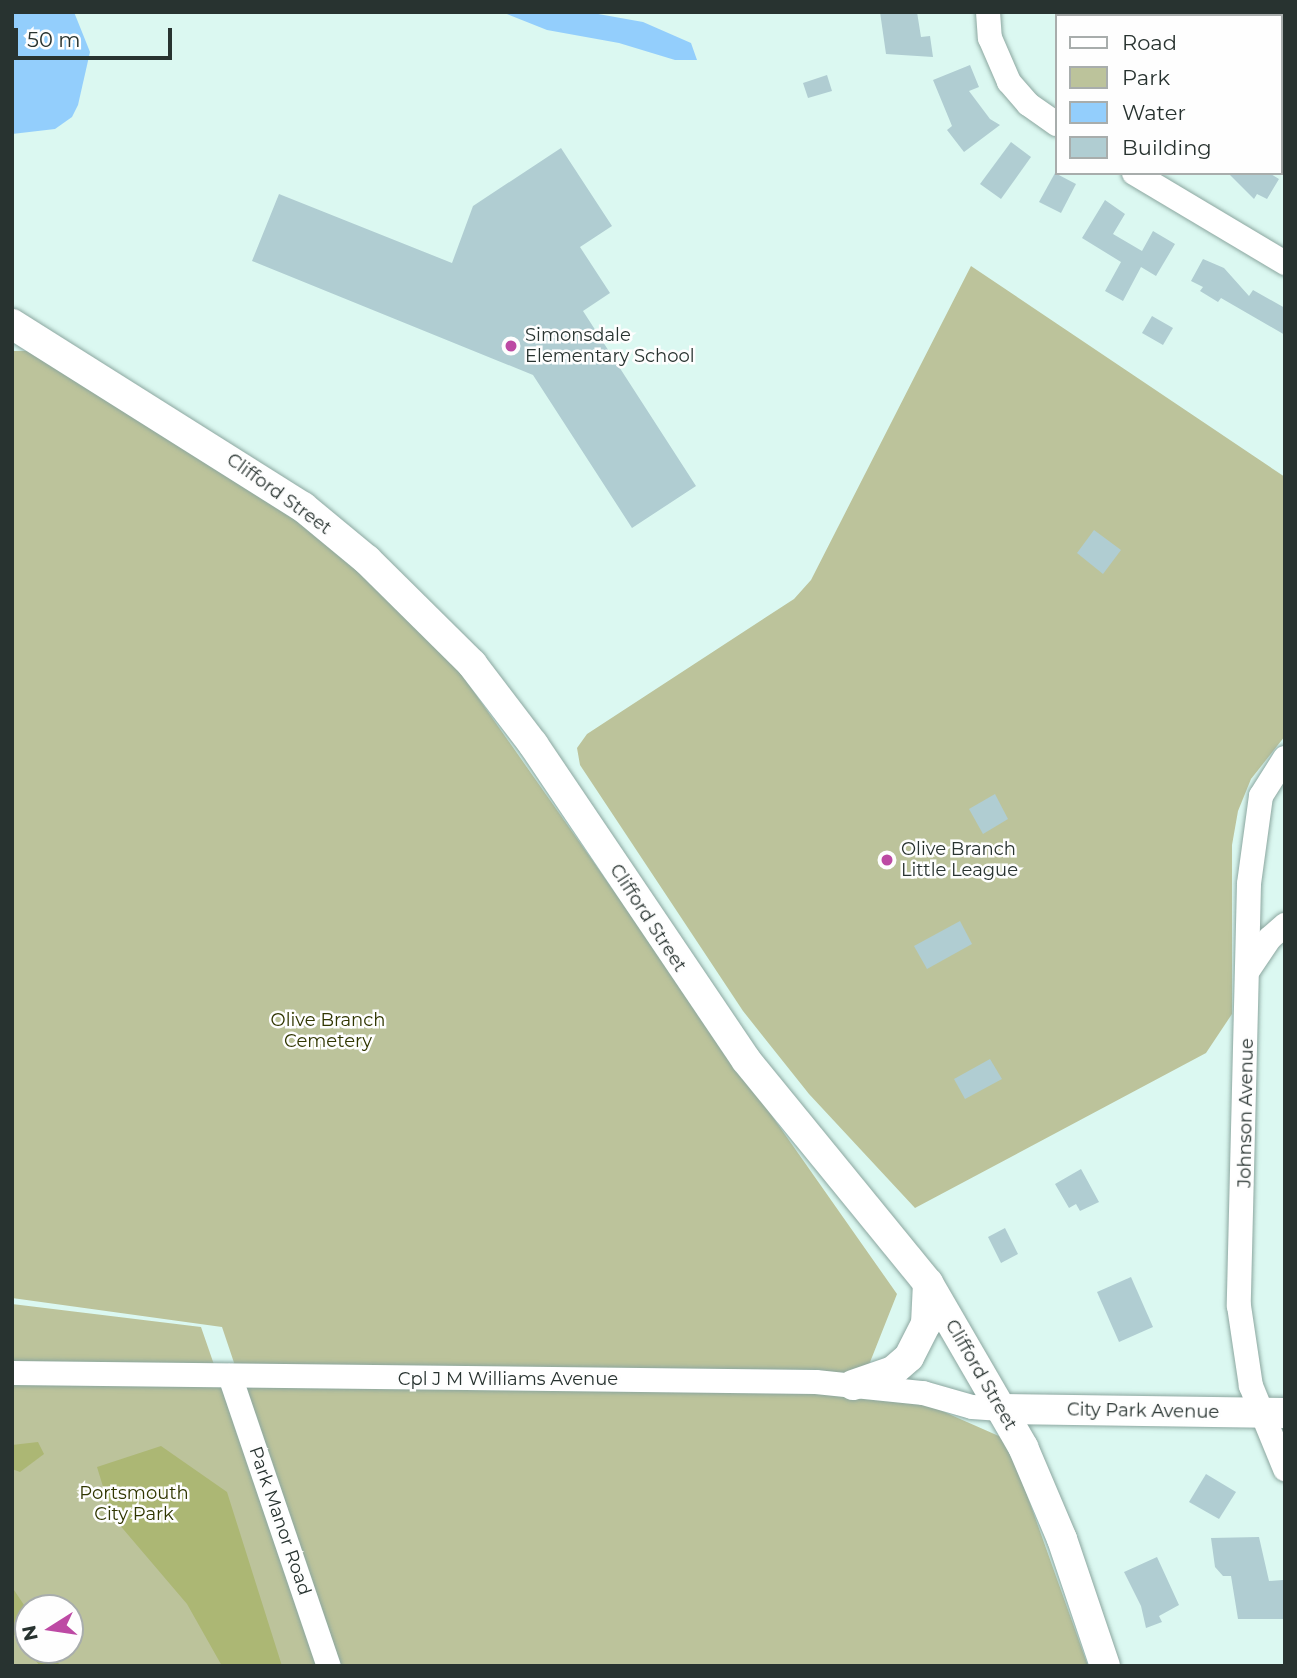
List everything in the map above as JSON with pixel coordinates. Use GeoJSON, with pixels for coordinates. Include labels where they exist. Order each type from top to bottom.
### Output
{"type":"FeatureCollection","features":[{"type":"Feature","properties":{"kind":"street"},"geometry":{"type":"LineString","coordinates":[[988,20],[998,61],[1009,82],[1028,104],[1056,123]]}},
{"type":"Feature","properties":{"kind":"street"},"geometry":{"type":"LineString","coordinates":[[1137,175],[1285,263]]}},
{"type":"Feature","properties":{"kind":"street","name":"Clifford Street"},"geometry":{"type":"LineString","coordinates":[[12,324],[265,481],[357,551],[422,611],[472,664],[533,744],[746,1060],[929,1283],[1023,1447],[1062,1539],[1105,1666]]}},
{"type":"Feature","properties":{"kind":"street","name":"Johnson Avenue"},"geometry":{"type":"LineString","coordinates":[[1285,758],[1261,796],[1254,832],[1239,1306],[1244,1358],[1273,1413],[1285,1469]]}},
{"type":"Feature","properties":{"kind":"street"},"geometry":{"type":"LineString","coordinates":[[1249,969],[1285,925]]}},
{"type":"Feature","properties":{"kind":"street"},"geometry":{"type":"LineString","coordinates":[[853,1385],[874,1381],[909,1357],[926,1324],[929,1283]]}},
{"type":"Feature","properties":{"kind":"street","name":"Cpl J M Williams Avenue"},"geometry":{"type":"LineString","coordinates":[[12,1373],[853,1385],[1001,1409]]}},
{"type":"Feature","properties":{"kind":"street","name":"Park Manor Road"},"geometry":{"type":"LineString","coordinates":[[230,1376],[329,1666]]}},
{"type":"Feature","properties":{"kind":"street","name":"City Park Avenue"},"geometry":{"type":"LineString","coordinates":[[1001,1409],[1273,1413]]}},
{"type":"Feature","properties":{"kind":"green space"},"geometry":{"type":"Polygon","coordinates":[[[971,266],[1285,477],[1285,736],[1251,779],[1238,811],[1232,845],[1232,1014],[1206,1053],[915,1208],[809,1094],[743,1011],[580,765],[577,748],[587,734],[794,599],[811,580],[971,266]]]}},
{"type":"Feature","properties":{"kind":"green space","name":"Olive Branch Cemetery"},"geometry":{"type":"Polygon","coordinates":[[[12,351],[49,351],[305,520],[441,645],[897,1294],[859,1390],[899,1392],[1001,1437],[1021,1478],[1088,1666],[336,1666],[222,1327],[12,1298],[12,351]]]}},
{"type":"Feature","properties":{"kind":"green space","name":"Portsmouth City Park"},"geometry":{"type":"Polygon","coordinates":[[[12,1304],[201,1327],[318,1666],[12,1666],[12,1304]]]}},
{"type":"Feature","properties":{"kind":"green space"},"geometry":{"type":"Polygon","coordinates":[[[38,1442],[44,1454],[20,1472],[12,1469],[12,1445],[38,1442]]]}},
{"type":"Feature","properties":{"kind":"green space"},"geometry":{"type":"Polygon","coordinates":[[[161,1446],[227,1492],[282,1666],[222,1666],[187,1604],[112,1516],[97,1467],[161,1446]]]}},
{"type":"Feature","properties":{"kind":"green space"},"geometry":{"type":"Polygon","coordinates":[[[12,1587],[17,1594],[14,1594],[14,1634],[12,1587]]]}},
{"type":"Feature","properties":{"kind":"green space"},"geometry":{"type":"Polygon","coordinates":[[[38,1664],[60,1666],[40,1666],[38,1664]]]}},
{"type":"Feature","properties":{"kind":"water"},"geometry":{"type":"Polygon","coordinates":[[[12,12],[74,12],[90,52],[78,105],[72,117],[55,129],[12,134],[12,12]]]}},
{"type":"Feature","properties":{"kind":"water"},"geometry":{"type":"Polygon","coordinates":[[[502,12],[587,12],[643,22],[691,43],[697,60],[675,60],[619,43],[547,30],[502,12]]]}},
{"type":"Feature","properties":{"kind":"building"},"geometry":{"type":"Polygon","coordinates":[[[880,12],[917,12],[921,37],[930,36],[933,57],[886,54],[880,12]]]}},
{"type":"Feature","properties":{"kind":"building"},"geometry":{"type":"Polygon","coordinates":[[[970,65],[979,87],[969,91],[990,119],[1000,125],[964,152],[947,130],[952,126],[933,80],[970,65]]]}},
{"type":"Feature","properties":{"kind":"building"},"geometry":{"type":"Polygon","coordinates":[[[827,75],[832,91],[808,98],[803,83],[827,75]]]}},
{"type":"Feature","properties":{"kind":"building"},"geometry":{"type":"Polygon","coordinates":[[[1011,142],[1031,157],[1001,199],[980,184],[1011,142]]]}},
{"type":"Feature","properties":{"kind":"building"},"geometry":{"type":"Polygon","coordinates":[[[561,148],[612,226],[580,247],[610,293],[583,311],[696,486],[632,528],[533,375],[252,261],[279,194],[452,263],[473,206],[561,148]]]}},
{"type":"Feature","properties":{"kind":"building"},"geometry":{"type":"Polygon","coordinates":[[[1055,173],[1076,184],[1061,213],[1039,202],[1055,173]]]}},
{"type":"Feature","properties":{"kind":"building"},"geometry":{"type":"Polygon","coordinates":[[[1230,175],[1272,175],[1279,179],[1267,199],[1257,194],[1254,199],[1230,175]]]}},
{"type":"Feature","properties":{"kind":"building"},"geometry":{"type":"Polygon","coordinates":[[[1105,200],[1125,214],[1113,234],[1142,251],[1153,231],[1175,244],[1156,276],[1141,267],[1123,301],[1105,291],[1121,262],[1082,238],[1105,200]]]}},
{"type":"Feature","properties":{"kind":"building"},"geometry":{"type":"Polygon","coordinates":[[[1203,259],[1224,268],[1249,296],[1253,290],[1285,308],[1285,335],[1221,298],[1218,302],[1200,291],[1203,287],[1191,281],[1203,259]]]}},
{"type":"Feature","properties":{"kind":"building"},"geometry":{"type":"Polygon","coordinates":[[[1152,316],[1173,328],[1163,345],[1142,333],[1152,316]]]}},
{"type":"Feature","properties":{"kind":"building"},"geometry":{"type":"Polygon","coordinates":[[[1094,530],[1121,550],[1103,574],[1077,553],[1094,530]]]}},
{"type":"Feature","properties":{"kind":"building"},"geometry":{"type":"Polygon","coordinates":[[[995,794],[1008,819],[983,834],[969,809],[995,794]]]}},
{"type":"Feature","properties":{"kind":"building"},"geometry":{"type":"Polygon","coordinates":[[[960,921],[972,944],[927,969],[914,946],[960,921]]]}},
{"type":"Feature","properties":{"kind":"building"},"geometry":{"type":"Polygon","coordinates":[[[990,1059],[1002,1079],[965,1099],[954,1079],[990,1059]]]}},
{"type":"Feature","properties":{"kind":"building"},"geometry":{"type":"Polygon","coordinates":[[[1081,1169],[1099,1202],[1080,1211],[1076,1204],[1069,1208],[1055,1184],[1081,1169]]]}},
{"type":"Feature","properties":{"kind":"building"},"geometry":{"type":"Polygon","coordinates":[[[1005,1228],[1018,1254],[1001,1263],[988,1237],[1005,1228]]]}},
{"type":"Feature","properties":{"kind":"building"},"geometry":{"type":"Polygon","coordinates":[[[1131,1277],[1153,1327],[1119,1342],[1097,1292],[1131,1277]]]}},
{"type":"Feature","properties":{"kind":"building"},"geometry":{"type":"Polygon","coordinates":[[[1206,1474],[1236,1492],[1219,1519],[1189,1502],[1206,1474]]]}},
{"type":"Feature","properties":{"kind":"building"},"geometry":{"type":"Polygon","coordinates":[[[1259,1537],[1269,1581],[1283,1580],[1285,1619],[1238,1619],[1231,1576],[1223,1576],[1215,1567],[1211,1538],[1259,1537]]]}},
{"type":"Feature","properties":{"kind":"building"},"geometry":{"type":"Polygon","coordinates":[[[1157,1557],[1179,1605],[1159,1616],[1162,1622],[1146,1628],[1141,1606],[1124,1572],[1157,1557]]]}},
{"type":"Feature","properties":{"kind":"place","name":"Simonsdale Elementary School"},"geometry":{"type":"Point","coordinates":[511,346]}},
{"type":"Feature","properties":{"kind":"place","name":"Olive Branch Little League"},"geometry":{"type":"Point","coordinates":[887,860]}}]}
